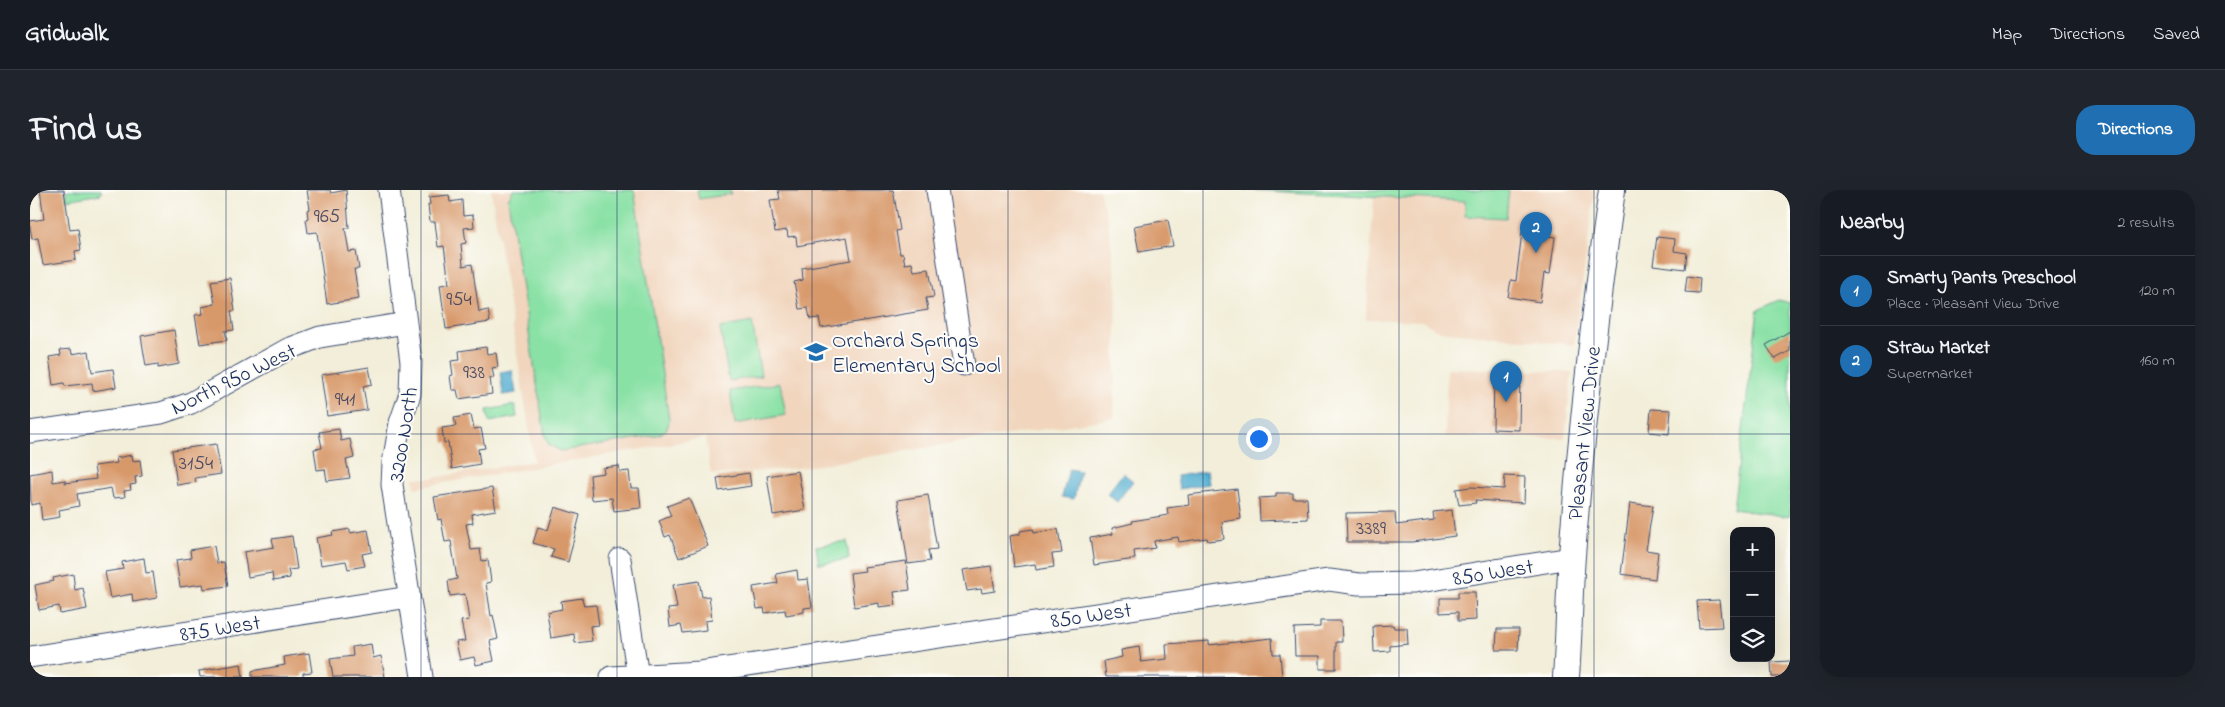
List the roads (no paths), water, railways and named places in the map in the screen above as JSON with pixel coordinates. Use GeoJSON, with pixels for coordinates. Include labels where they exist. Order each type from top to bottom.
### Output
{"type":"FeatureCollection","features":[{"type":"Feature","properties":{"kind":"main road","name":"Pleasant View Drive"},"geometry":{"type":"LineString","coordinates":[[1566,677],[1572,558],[1586,390],[1612,190]]}},
{"type":"Feature","properties":{"kind":"street","name":"3200 North"},"geometry":{"type":"LineString","coordinates":[[389,190],[411,362],[410,394],[400,423],[393,463],[392,485],[422,677]]}},
{"type":"Feature","properties":{"kind":"street"},"geometry":{"type":"LineString","coordinates":[[937,190],[964,365]]}},
{"type":"Feature","properties":{"kind":"street","name":"North 950 West"},"geometry":{"type":"LineString","coordinates":[[30,432],[161,413],[190,403],[288,349],[320,336],[406,324]]}},
{"type":"Feature","properties":{"kind":"street","name":"850 West"},"geometry":{"type":"LineString","coordinates":[[611,677],[709,671],[1329,580],[1359,584],[1413,584],[1572,558]]}},
{"type":"Feature","properties":{"kind":"street"},"geometry":{"type":"LineString","coordinates":[[620,559],[638,676]]}},
{"type":"Feature","properties":{"kind":"street","name":"875 West"},"geometry":{"type":"LineString","coordinates":[[30,657],[410,597]]}},
{"type":"Feature","properties":{"kind":"water"},"geometry":{"type":"Polygon","coordinates":[[[512,370],[516,393],[503,395],[500,372],[512,370]]]}},
{"type":"Feature","properties":{"kind":"water"},"geometry":{"type":"Polygon","coordinates":[[[1069,469],[1080,471],[1074,499],[1062,497],[1069,469]]]}},
{"type":"Feature","properties":{"kind":"water"},"geometry":{"type":"Polygon","coordinates":[[[1207,471],[1209,484],[1179,489],[1177,476],[1207,471]]]}},
{"type":"Feature","properties":{"kind":"water"},"geometry":{"type":"Polygon","coordinates":[[[1123,473],[1133,481],[1117,502],[1107,494],[1123,473]]]}},
{"type":"Feature","properties":{"kind":"place","name":"Straw Market"},"geometry":{"type":"Point","coordinates":[1536,253]}},
{"type":"Feature","properties":{"kind":"place","name":"Orchard Springs Elementary School"},"geometry":{"type":"Point","coordinates":[816,352]}},
{"type":"Feature","properties":{"kind":"place","name":"Smarty Pants Preschool"},"geometry":{"type":"Point","coordinates":[1506,402]}}]}
